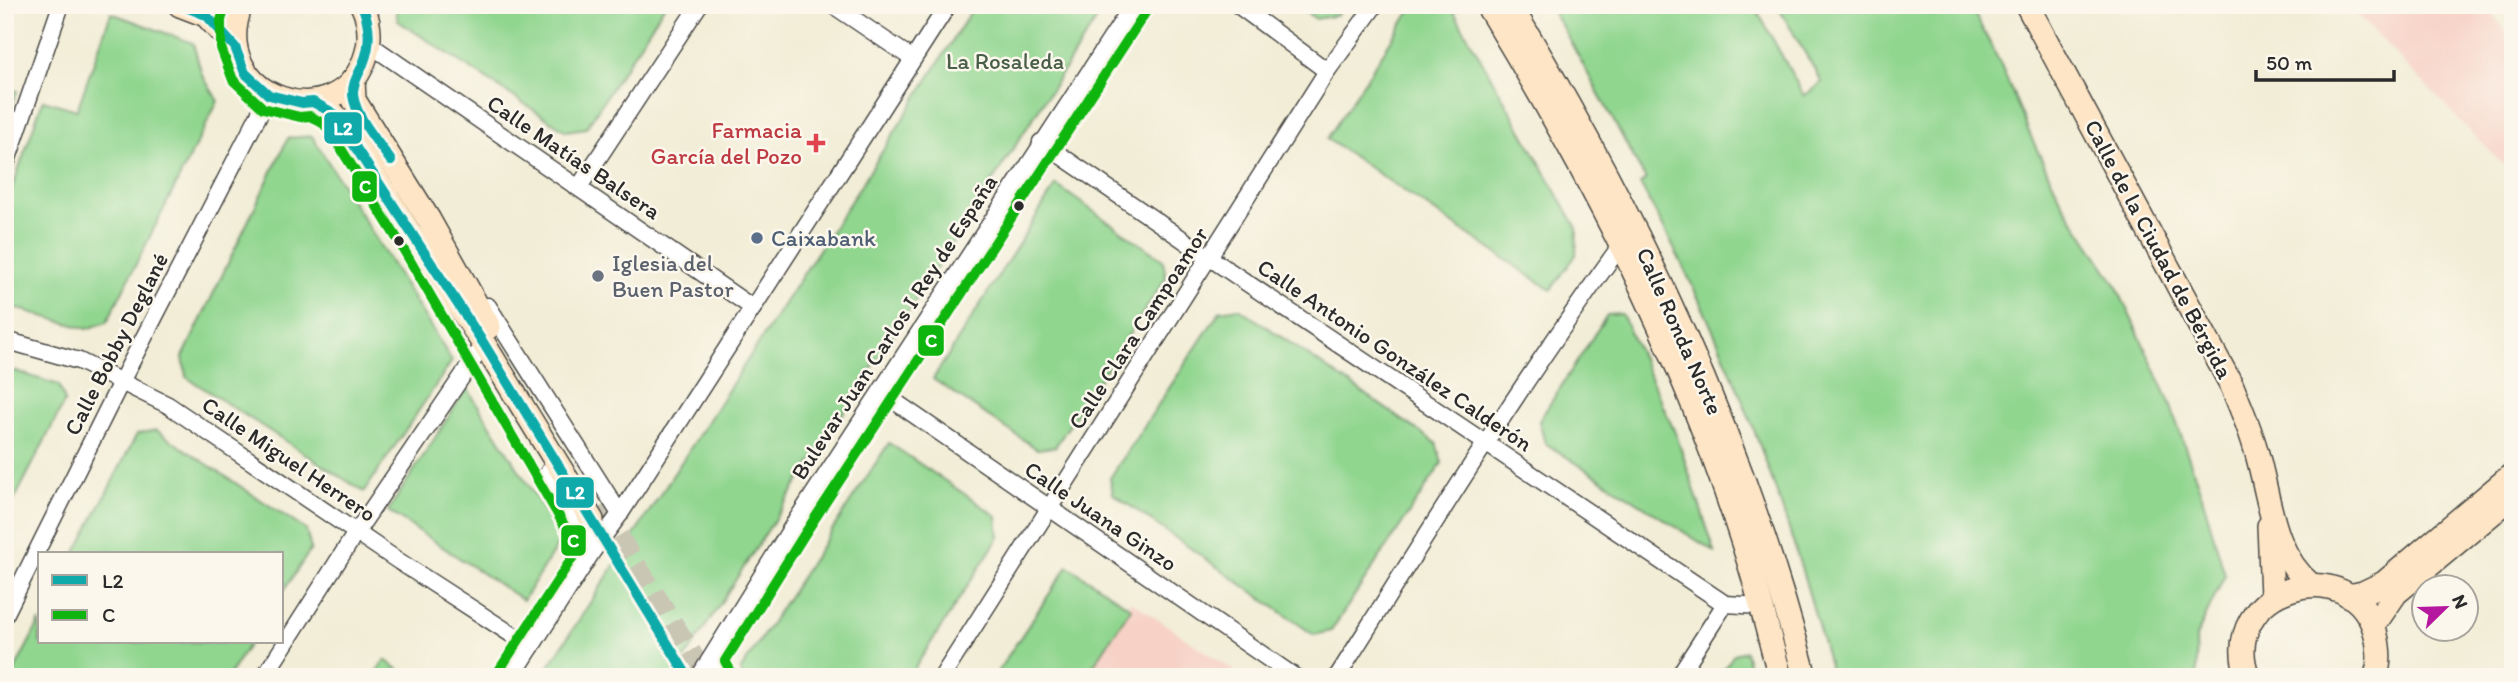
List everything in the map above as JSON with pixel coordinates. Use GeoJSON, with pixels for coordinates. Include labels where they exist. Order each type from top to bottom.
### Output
{"type":"FeatureCollection","features":[{"type":"Feature","properties":{"kind":"street"},"geometry":{"type":"LineString","coordinates":[[5,167],[61,5]]}},
{"type":"Feature","properties":{"kind":"street"},"geometry":{"type":"LineString","coordinates":[[180,5],[206,15],[235,47]]}},
{"type":"Feature","properties":{"kind":"street"},"geometry":{"type":"LineString","coordinates":[[241,5],[235,22],[235,47],[245,73],[269,95],[302,103],[333,96],[353,80],[365,61],[369,44],[362,5]]}},
{"type":"Feature","properties":{"kind":"street"},"geometry":{"type":"LineString","coordinates":[[579,187],[699,5]]}},
{"type":"Feature","properties":{"kind":"street"},"geometry":{"type":"LineString","coordinates":[[833,5],[913,59]]}},
{"type":"Feature","properties":{"kind":"street"},"geometry":{"type":"LineString","coordinates":[[512,677],[594,549],[604,514],[753,308],[948,5]]}},
{"type":"Feature","properties":{"kind":"street","name":"Bulevar Juan Carlos I Rey de España"},"geometry":{"type":"LineString","coordinates":[[699,677],[792,527],[1133,5]]}},
{"type":"Feature","properties":{"kind":"street"},"geometry":{"type":"LineString","coordinates":[[1238,5],[1327,71]]}},
{"type":"Feature","properties":{"kind":"street","name":"Calle Clara Campoamor"},"geometry":{"type":"LineString","coordinates":[[942,677],[1327,71],[1375,5]]}},
{"type":"Feature","properties":{"kind":"street","name":"Calle Ronda Norte"},"geometry":{"type":"LineString","coordinates":[[1487,5],[1588,178],[1654,315],[1706,439],[1741,534],[1780,677]]}},
{"type":"Feature","properties":{"kind":"street","name":"Calle Ronda Norte"},"geometry":{"type":"LineString","coordinates":[[1510,5],[1603,167],[1703,375],[1761,533],[1805,677]]}},
{"type":"Feature","properties":{"kind":"street","name":"Calle de la Ciudad de Bérgida"},"geometry":{"type":"LineString","coordinates":[[2027,5],[2232,386],[2255,448],[2275,529],[2298,575],[2311,585]]}},
{"type":"Feature","properties":{"kind":"street","name":"Calle Matías Balsera"},"geometry":{"type":"LineString","coordinates":[[369,44],[753,308]]}},
{"type":"Feature","properties":{"kind":"street"},"geometry":{"type":"LineString","coordinates":[[353,80],[354,100],[429,220],[524,388],[604,514]]}},
{"type":"Feature","properties":{"kind":"street","name":"Calle Bobby Deglané"},"geometry":{"type":"LineString","coordinates":[[5,615],[269,95]]}},
{"type":"Feature","properties":{"kind":"street"},"geometry":{"type":"LineString","coordinates":[[313,102],[333,113],[350,136],[410,233],[594,549]]}},
{"type":"Feature","properties":{"kind":"street","name":"Calle Antonio González Calderón"},"geometry":{"type":"LineString","coordinates":[[1041,142],[1724,604]]}},
{"type":"Feature","properties":{"kind":"street"},"geometry":{"type":"LineString","coordinates":[[410,233],[604,514]]}},
{"type":"Feature","properties":{"kind":"street"},"geometry":{"type":"LineString","coordinates":[[1337,677],[1486,444],[1621,245]]}},
{"type":"Feature","properties":{"kind":"street","name":"Calle Miguel Herrero"},"geometry":{"type":"LineString","coordinates":[[5,340],[79,361],[169,405],[397,560],[531,647]]}},
{"type":"Feature","properties":{"kind":"street"},"geometry":{"type":"LineString","coordinates":[[264,677],[357,531],[478,353]]}},
{"type":"Feature","properties":{"kind":"street","name":"Calle Juana Ginzo"},"geometry":{"type":"LineString","coordinates":[[881,392],[1296,677]]}},
{"type":"Feature","properties":{"kind":"street"},"geometry":{"type":"LineString","coordinates":[[2349,596],[2384,583],[2513,474]]}},
{"type":"Feature","properties":{"kind":"street"},"geometry":{"type":"LineString","coordinates":[[2374,625],[2396,593],[2513,495]]}},
{"type":"Feature","properties":{"kind":"street","name":"Calle de la Ciudad de Bérgida"},"geometry":{"type":"LineString","coordinates":[[2267,502],[2272,596]]}},
{"type":"Feature","properties":{"kind":"street"},"geometry":{"type":"LineString","coordinates":[[2245,674],[2245,635],[2260,607],[2272,596],[2291,588],[2311,585],[2331,587],[2349,596],[2363,609],[2374,625],[2379,649],[2375,677]]}},
{"type":"Feature","properties":{"kind":"street"},"geometry":{"type":"LineString","coordinates":[[1678,677],[1724,604],[1761,606]]}},
{"type":"Feature","properties":{"kind":"street"},"geometry":{"type":"LineString","coordinates":[[709,661],[718,677]]}},
{"type":"Feature","properties":{"kind":"shaded area"},"geometry":{"type":"Polygon","coordinates":[[[2348,5],[2484,5],[2513,39],[2513,175],[2348,5]]]}},
{"type":"Feature","properties":{"kind":"shaded area"},"geometry":{"type":"Polygon","coordinates":[[[1131,601],[1243,677],[1079,677],[1131,601]]]}},
{"type":"Feature","properties":{"kind":"green space"},"geometry":{"type":"Polygon","coordinates":[[[395,5],[665,5],[586,128],[566,131],[398,21],[395,5]]]}},
{"type":"Feature","properties":{"kind":"green space","name":"La Rosaleda"},"geometry":{"type":"Polygon","coordinates":[[[975,5],[1106,5],[673,677],[542,677],[863,182],[975,5]]]}},
{"type":"Feature","properties":{"kind":"green space"},"geometry":{"type":"Polygon","coordinates":[[[1295,5],[1343,5],[1337,15],[1316,19],[1295,5]]]}},
{"type":"Feature","properties":{"kind":"green space"},"geometry":{"type":"Polygon","coordinates":[[[1414,5],[1450,5],[1577,228],[1576,255],[1551,290],[1327,139],[1414,5]]]}},
{"type":"Feature","properties":{"kind":"green space"},"geometry":{"type":"Polygon","coordinates":[[[1548,5],[1754,5],[1804,96],[1822,82],[1777,5],[1970,5],[2000,63],[2063,204],[2115,283],[2168,398],[2202,496],[2225,575],[2196,637],[2197,677],[1832,677],[1796,549],[1775,486],[1727,363],[1671,242],[1640,184],[1646,180],[1548,5]]]}},
{"type":"Feature","properties":{"kind":"green space"},"geometry":{"type":"Polygon","coordinates":[[[111,13],[193,43],[202,75],[218,101],[107,322],[87,329],[5,305],[5,208],[43,100],[77,110],[111,13]]]}},
{"type":"Feature","properties":{"kind":"green space"},"geometry":{"type":"Polygon","coordinates":[[[5,87],[17,91],[5,123],[5,87]]]}},
{"type":"Feature","properties":{"kind":"green space"},"geometry":{"type":"Polygon","coordinates":[[[312,136],[452,361],[364,492],[186,377],[183,357],[288,138],[312,136]]]}},
{"type":"Feature","properties":{"kind":"green space"},"geometry":{"type":"Polygon","coordinates":[[[1056,185],[1163,260],[1166,278],[1055,447],[1037,449],[933,379],[1056,185]]]}},
{"type":"Feature","properties":{"kind":"green space"},"geometry":{"type":"Polygon","coordinates":[[[1239,308],[1436,443],[1442,463],[1331,631],[1314,635],[1113,494],[1110,478],[1220,311],[1239,308]]]}},
{"type":"Feature","properties":{"kind":"green space"},"geometry":{"type":"Polygon","coordinates":[[[1622,314],[1677,437],[1715,552],[1545,443],[1539,421],[1607,315],[1622,314]]]}},
{"type":"Feature","properties":{"kind":"green space"},"geometry":{"type":"Polygon","coordinates":[[[5,368],[59,385],[65,401],[5,518],[5,368]]]}},
{"type":"Feature","properties":{"kind":"green space"},"geometry":{"type":"Polygon","coordinates":[[[467,388],[562,538],[523,600],[388,511],[467,388]]]}},
{"type":"Feature","properties":{"kind":"green space"},"geometry":{"type":"Polygon","coordinates":[[[156,430],[306,530],[311,549],[284,590],[284,552],[76,552],[137,434],[156,430]]]}},
{"type":"Feature","properties":{"kind":"green space"},"geometry":{"type":"Polygon","coordinates":[[[889,443],[997,516],[999,537],[909,677],[744,677],[740,671],[889,443]]]}},
{"type":"Feature","properties":{"kind":"green space"},"geometry":{"type":"Polygon","coordinates":[[[1068,566],[1131,608],[1086,677],[994,677],[1068,566]]]}},
{"type":"Feature","properties":{"kind":"green space"},"geometry":{"type":"Polygon","coordinates":[[[38,625],[38,644],[249,644],[228,677],[11,677],[38,625]]]}},
{"type":"Feature","properties":{"kind":"green space"},"geometry":{"type":"Polygon","coordinates":[[[1745,651],[1751,677],[1719,677],[1734,654],[1745,651]]]}},
{"type":"Feature","properties":{"kind":"green space"},"geometry":{"type":"Polygon","coordinates":[[[385,660],[398,669],[393,677],[374,677],[385,660]]]}},
{"type":"Feature","properties":{"kind":"tunnel"},"geometry":{"type":"LineString","coordinates":[[599,508],[705,677]]}},
{"type":"Feature","properties":{"kind":"transit line","name":"L2"},"geometry":{"type":"LineString","coordinates":[[181,5],[206,15],[235,47],[245,73],[269,95],[302,103],[313,102],[333,113],[484,344],[688,677]]}},
{"type":"Feature","properties":{"kind":"transit line","name":"C"},"geometry":{"type":"LineString","coordinates":[[226,5],[221,20],[221,48],[233,80],[263,108],[300,117],[310,116],[324,124],[398,240],[578,549],[500,669]]}},
{"type":"Feature","properties":{"kind":"transit line","name":"L2"},"geometry":{"type":"LineString","coordinates":[[362,5],[367,20],[368,42],[366,57],[353,95],[363,121],[391,161]]}},
{"type":"Feature","properties":{"kind":"transit line","name":"C"},"geometry":{"type":"LineString","coordinates":[[730,670],[725,661],[804,535],[1145,13]]}},
{"type":"Feature","properties":{"kind":"place","name":"Farmacia García del Pozo"},"geometry":{"type":"Point","coordinates":[816,143]}},
{"type":"Feature","properties":{"kind":"place","name":"Caixabank"},"geometry":{"type":"Point","coordinates":[757,238]}},
{"type":"Feature","properties":{"kind":"place","name":"Iglesia del Buen Pastor"},"geometry":{"type":"Point","coordinates":[598,276]}}]}
